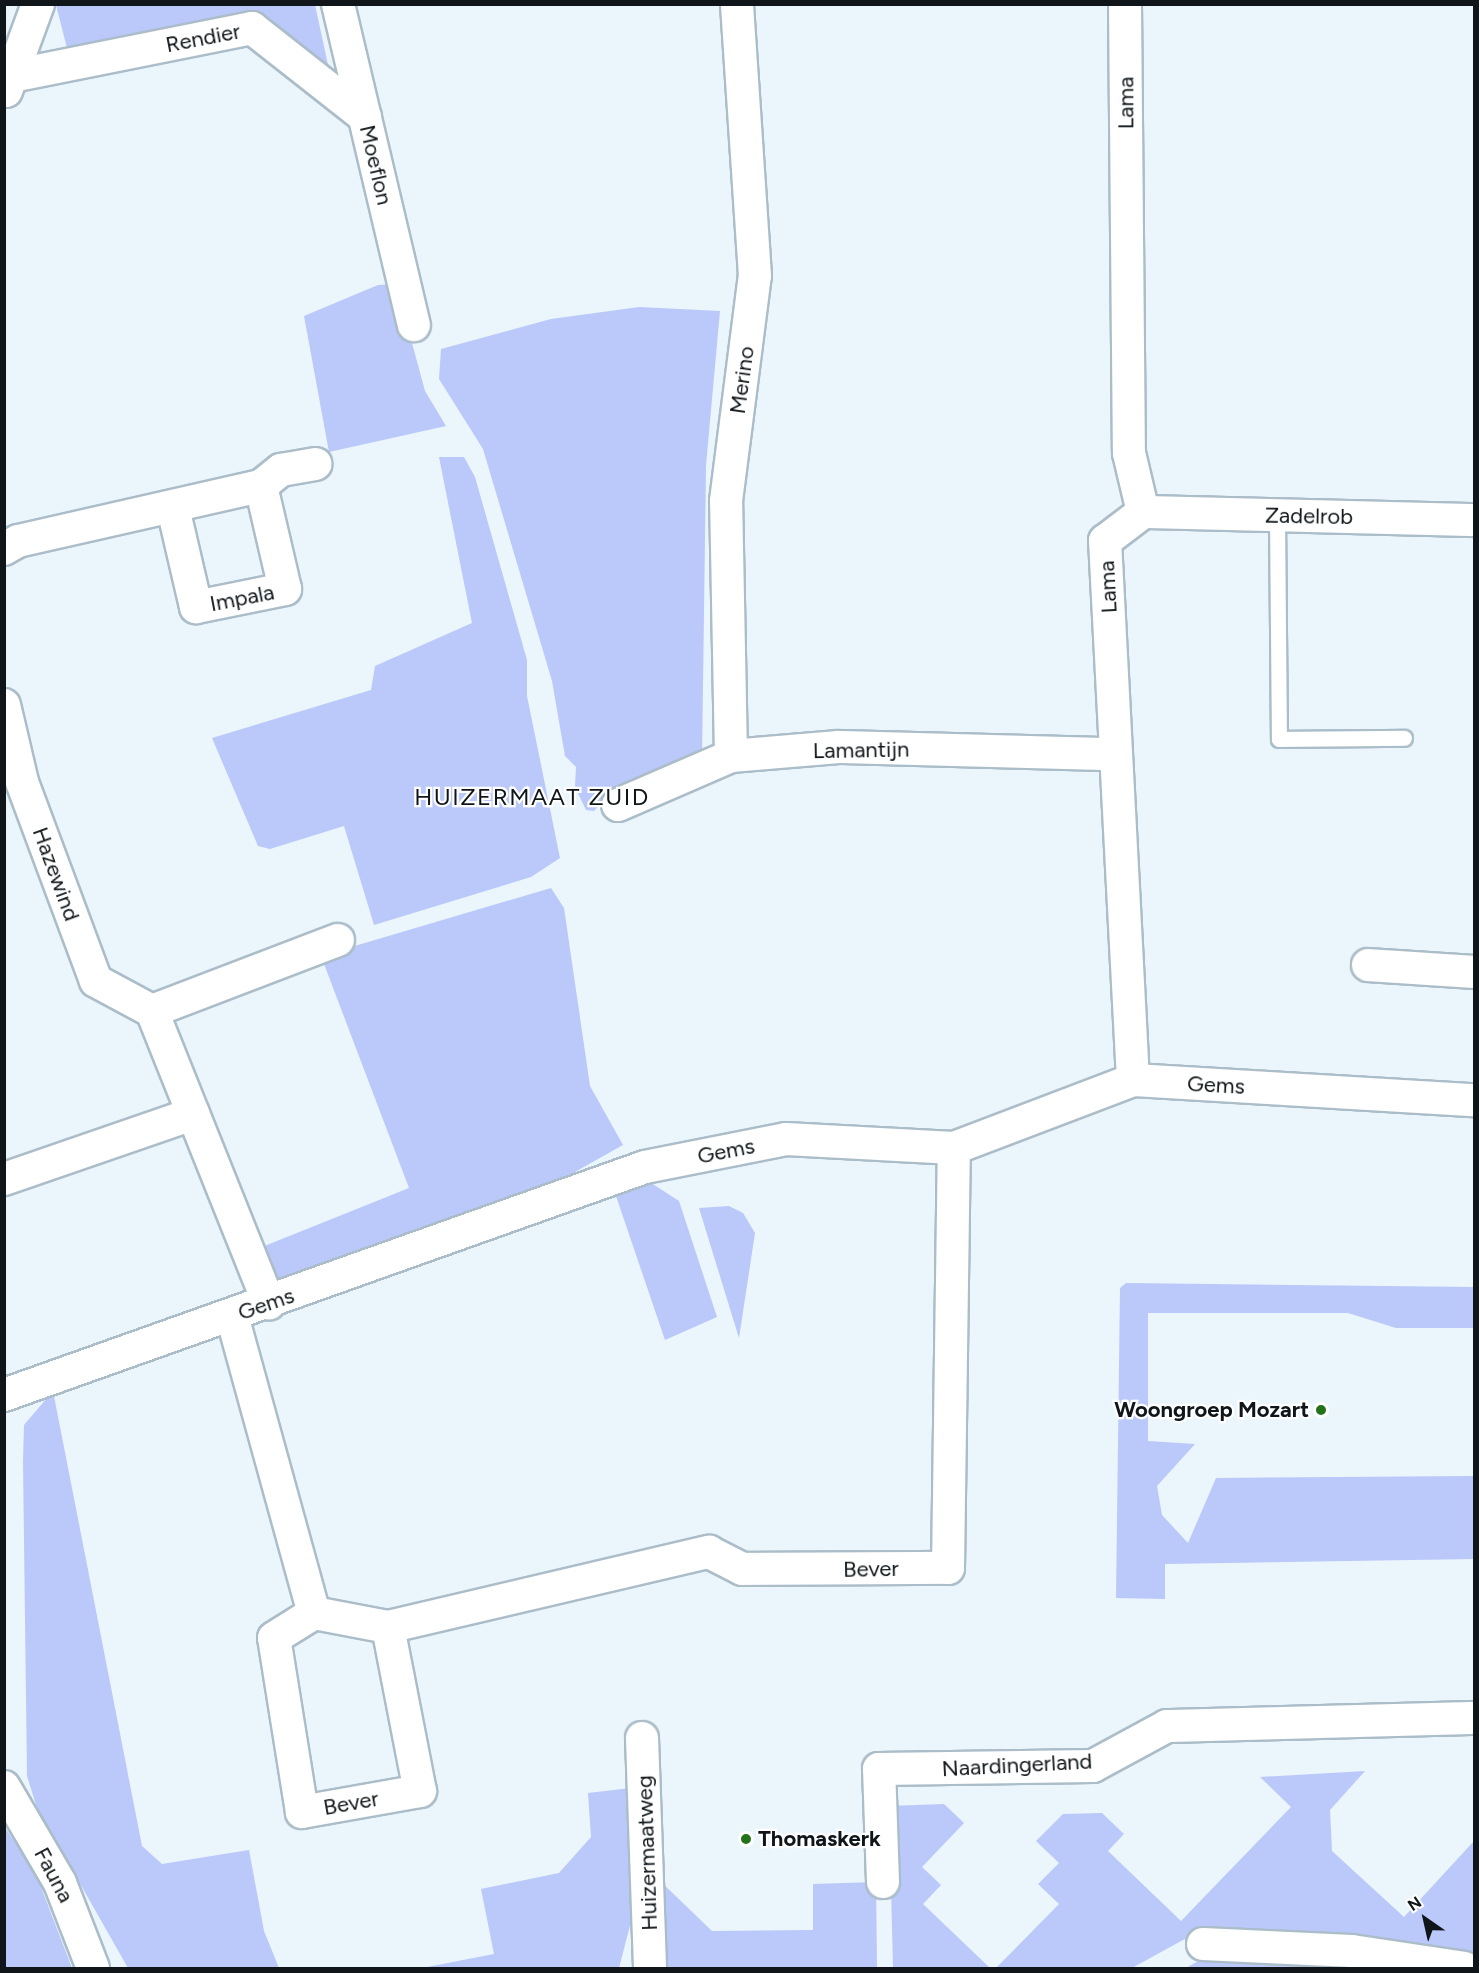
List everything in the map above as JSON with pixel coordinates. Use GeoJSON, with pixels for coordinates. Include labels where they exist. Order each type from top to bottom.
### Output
{"type":"FeatureCollection","features":[{"type":"Feature","properties":{"kind":"street","name":"Rendier"},"geometry":{"type":"LineString","coordinates":[[8,86],[38,4]]}},
{"type":"Feature","properties":{"kind":"street","name":"Moeflon"},"geometry":{"type":"LineString","coordinates":[[338,4],[414,325]]}},
{"type":"Feature","properties":{"kind":"street","name":"Merino"},"geometry":{"type":"LineString","coordinates":[[731,756],[726,501],[755,276],[737,4]]}},
{"type":"Feature","properties":{"kind":"street","name":"Lama"},"geometry":{"type":"LineString","coordinates":[[1125,4],[1129,453],[1143,512],[1105,541],[1133,1080]]}},
{"type":"Feature","properties":{"kind":"street","name":"Rendier"},"geometry":{"type":"LineString","coordinates":[[8,86],[252,28],[365,117]]}},
{"type":"Feature","properties":{"kind":"street"},"geometry":{"type":"LineString","coordinates":[[4,549],[18,541],[261,486],[282,470],[315,464]]}},
{"type":"Feature","properties":{"kind":"street","name":"Impala"},"geometry":{"type":"LineString","coordinates":[[173,507],[196,607],[285,589],[261,486]]}},
{"type":"Feature","properties":{"kind":"street","name":"Zadelrob"},"geometry":{"type":"LineString","coordinates":[[1143,512],[1474,518]]}},
{"type":"Feature","properties":{"kind":"street","name":"Hazewind"},"geometry":{"type":"LineString","coordinates":[[4,705],[22,782],[96,981],[152,1011]]}},
{"type":"Feature","properties":{"kind":"street","name":"Lamantijn"},"geometry":{"type":"LineString","coordinates":[[618,805],[731,756],[839,747],[1115,754]]}},
{"type":"Feature","properties":{"kind":"street"},"geometry":{"type":"LineString","coordinates":[[269,1304],[152,1011],[338,940]]}},
{"type":"Feature","properties":{"kind":"street"},"geometry":{"type":"LineString","coordinates":[[1368,965],[1474,972]]}},
{"type":"Feature","properties":{"kind":"street","name":"Gems"},"geometry":{"type":"LineString","coordinates":[[4,1395],[269,1304],[645,1167],[786,1139],[954,1148],[1133,1080],[1474,1100]]}},
{"type":"Feature","properties":{"kind":"street"},"geometry":{"type":"LineString","coordinates":[[4,1179],[193,1114]]}},
{"type":"Feature","properties":{"kind":"street","name":"Bever"},"geometry":{"type":"LineString","coordinates":[[388,1627],[420,1791],[302,1812],[274,1638],[314,1612],[388,1627],[709,1551],[742,1569],[948,1568],[954,1148]]}},
{"type":"Feature","properties":{"kind":"street"},"geometry":{"type":"LineString","coordinates":[[232,1316],[314,1612]]}},
{"type":"Feature","properties":{"kind":"street","name":"Naardingerland"},"geometry":{"type":"LineString","coordinates":[[883,1882],[879,1769],[1093,1766],[1167,1726],[1474,1718]]}},
{"type":"Feature","properties":{"kind":"street","name":"Huizermaatweg"},"geometry":{"type":"LineString","coordinates":[[642,1738],[650,1968]]}},
{"type":"Feature","properties":{"kind":"street","name":"Fauna"},"geometry":{"type":"LineString","coordinates":[[4,1787],[60,1883],[93,1968]]}},
{"type":"Feature","properties":{"kind":"street"},"geometry":{"type":"LineString","coordinates":[[1203,1944],[1352,1951],[1464,1968]]}},
{"type":"Feature","properties":{"kind":"lane"},"geometry":{"type":"LineString","coordinates":[[1277,515],[1279,739],[1404,738]]}},
{"type":"Feature","properties":{"kind":"shaded area"},"geometry":{"type":"Polygon","coordinates":[[[56,5],[315,5],[330,74],[267,40],[68,52],[56,5]]]}},
{"type":"Feature","properties":{"kind":"shaded area"},"geometry":{"type":"Polygon","coordinates":[[[396,284],[425,391],[446,426],[329,452],[304,316],[378,285],[396,284]]]}},
{"type":"Feature","properties":{"kind":"shaded area"},"geometry":{"type":"Polygon","coordinates":[[[639,307],[720,311],[706,465],[702,759],[615,788],[594,811],[586,810],[575,787],[576,767],[565,756],[552,681],[483,449],[439,379],[441,349],[551,319],[639,307]]]}},
{"type":"Feature","properties":{"kind":"shaded area"},"geometry":{"type":"Polygon","coordinates":[[[439,457],[464,457],[475,477],[527,660],[527,696],[560,858],[531,877],[374,925],[344,826],[270,849],[258,846],[212,738],[371,690],[375,666],[472,623],[439,457]]]}},
{"type":"Feature","properties":{"kind":"shaded area"},"geometry":{"type":"Polygon","coordinates":[[[551,888],[564,908],[590,1086],[623,1145],[573,1173],[292,1279],[277,1279],[257,1249],[409,1188],[321,956],[551,888]]]}},
{"type":"Feature","properties":{"kind":"shaded area"},"geometry":{"type":"Polygon","coordinates":[[[648,1181],[679,1201],[717,1317],[665,1340],[615,1193],[648,1181]]]}},
{"type":"Feature","properties":{"kind":"shaded area"},"geometry":{"type":"Polygon","coordinates":[[[729,1206],[743,1213],[755,1233],[739,1338],[699,1208],[729,1206]]]}},
{"type":"Feature","properties":{"kind":"shaded area"},"geometry":{"type":"Polygon","coordinates":[[[1126,1283],[1474,1287],[1474,1328],[1396,1328],[1348,1313],[1148,1313],[1148,1441],[1195,1444],[1157,1486],[1162,1515],[1188,1543],[1216,1478],[1474,1476],[1474,1559],[1165,1564],[1165,1599],[1116,1598],[1120,1288],[1126,1283]]]}},
{"type":"Feature","properties":{"kind":"shaded area"},"geometry":{"type":"Polygon","coordinates":[[[53,1391],[142,1846],[162,1864],[249,1850],[264,1931],[279,1968],[128,1968],[37,1808],[27,1776],[24,1425],[53,1391]]]}},
{"type":"Feature","properties":{"kind":"shaded area"},"geometry":{"type":"Polygon","coordinates":[[[1365,1771],[1330,1810],[1332,1851],[1404,1917],[1474,1841],[1474,1952],[1203,1929],[1132,1968],[996,1968],[1059,1904],[1038,1884],[1059,1863],[1036,1841],[1063,1814],[1102,1813],[1124,1834],[1108,1851],[1181,1921],[1291,1807],[1260,1777],[1365,1771]]]}},
{"type":"Feature","properties":{"kind":"shaded area"},"geometry":{"type":"Polygon","coordinates":[[[631,1788],[641,1883],[619,1968],[422,1968],[494,1954],[481,1889],[559,1873],[591,1837],[588,1793],[631,1788]]]}},
{"type":"Feature","properties":{"kind":"shaded area"},"geometry":{"type":"Polygon","coordinates":[[[944,1804],[964,1823],[922,1867],[941,1885],[923,1904],[990,1968],[893,1968],[889,1806],[944,1804]]]}},
{"type":"Feature","properties":{"kind":"shaded area"},"geometry":{"type":"Polygon","coordinates":[[[4,1826],[36,1874],[72,1968],[5,1968],[4,1826]]]}},
{"type":"Feature","properties":{"kind":"shaded area"},"geometry":{"type":"Polygon","coordinates":[[[659,1880],[712,1931],[813,1930],[813,1884],[876,1882],[877,1968],[659,1968],[659,1880]]]}},
{"type":"Feature","properties":{"kind":"shaded area"},"geometry":{"type":"Polygon","coordinates":[[[1205,1957],[1390,1968],[1186,1968],[1205,1957]]]}},
{"type":"Feature","properties":{"kind":"place","name":"Woongroep Mozart"},"geometry":{"type":"Point","coordinates":[1321,1410]}},
{"type":"Feature","properties":{"kind":"place","name":"Thomaskerk"},"geometry":{"type":"Point","coordinates":[746,1839]}},
{"type":"Feature","properties":{"kind":"district","name":"HUIZERMAAT ZUID"},"geometry":{"type":"Point","coordinates":[532,797]}}]}
